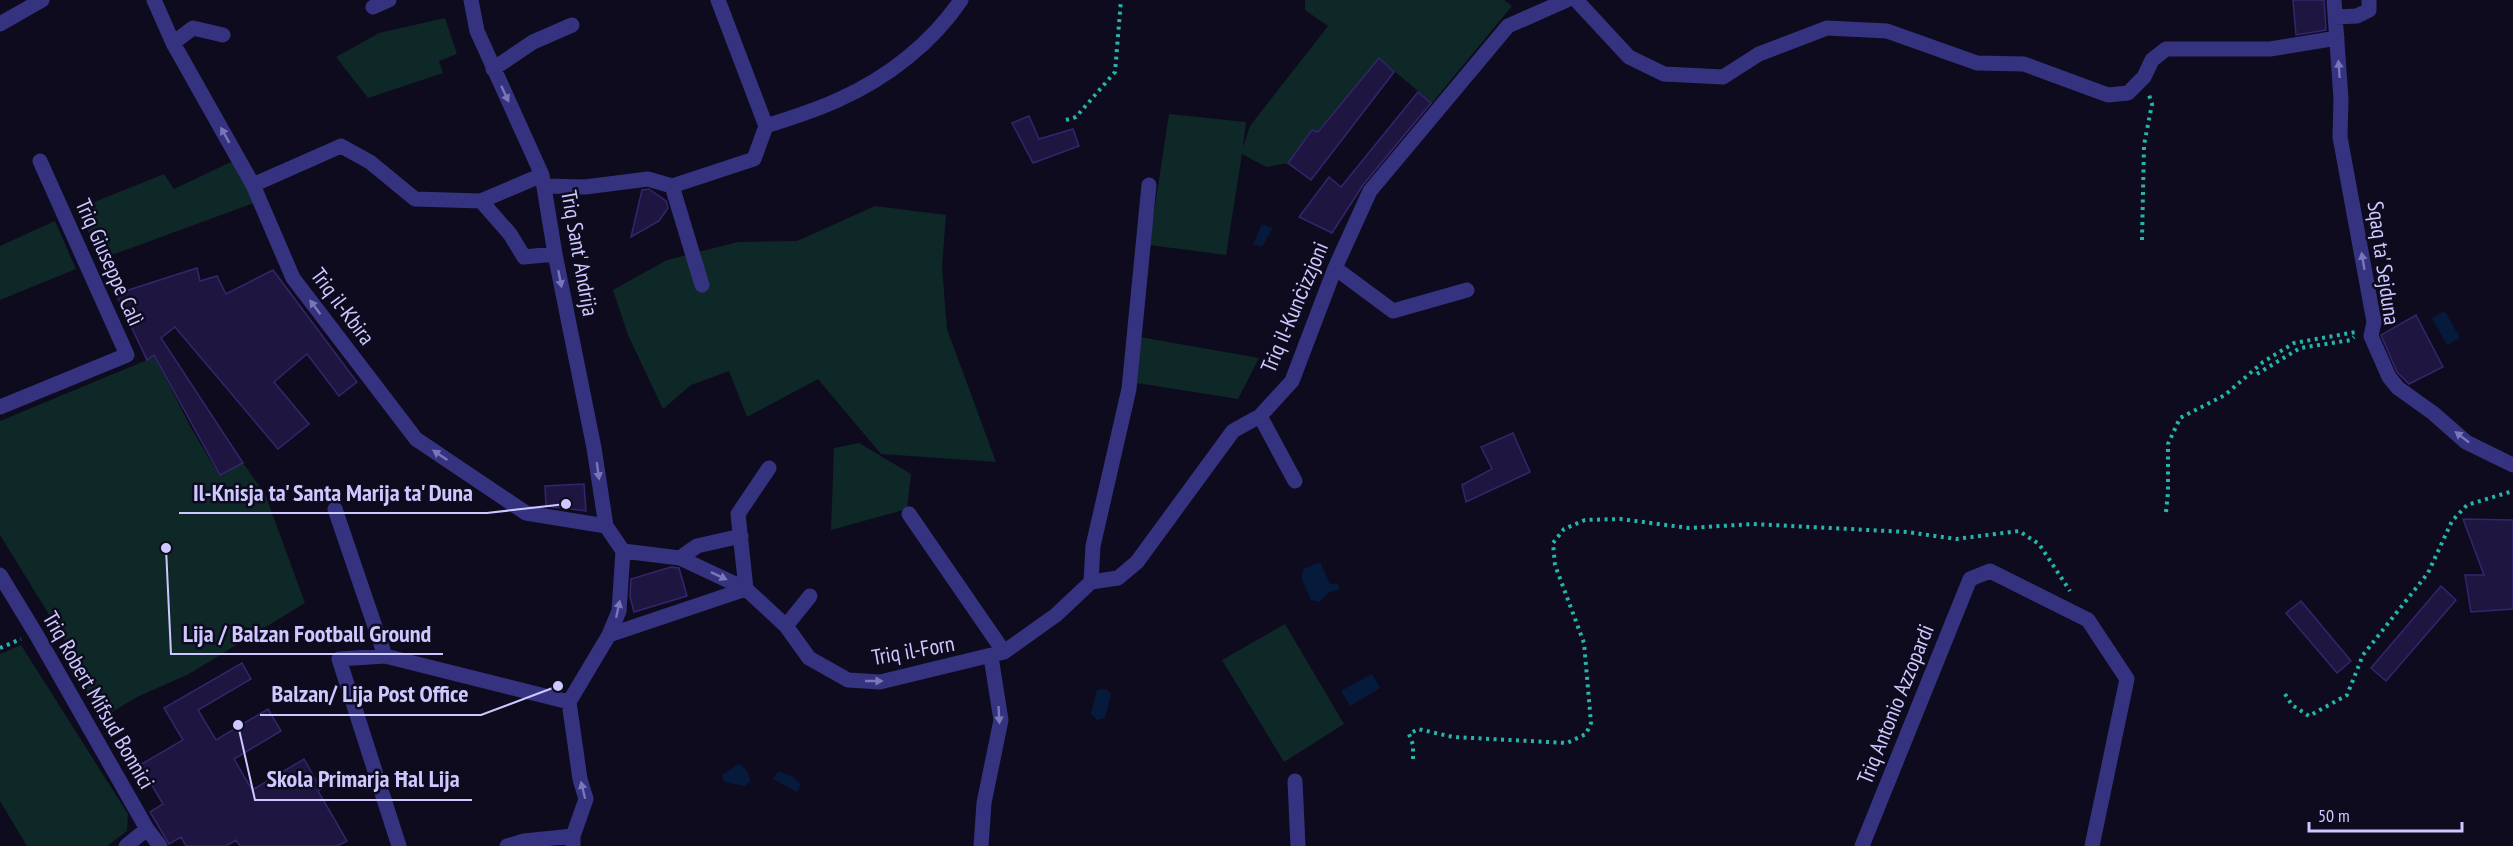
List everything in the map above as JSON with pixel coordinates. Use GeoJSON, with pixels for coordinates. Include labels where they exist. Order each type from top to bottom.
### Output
{"type":"FeatureCollection","features":[{"type":"Feature","properties":{"kind":"street"},"geometry":{"type":"LineString","coordinates":[[0,24],[42,0]]}},
{"type":"Feature","properties":{"kind":"street","name":"Triq il-Kbira"},"geometry":{"type":"LineString","coordinates":[[154,0],[173,43],[253,185],[293,278],[417,439],[526,513],[606,526]]}},
{"type":"Feature","properties":{"kind":"street"},"geometry":{"type":"LineString","coordinates":[[373,7],[389,0]]}},
{"type":"Feature","properties":{"kind":"street","name":"Triq Sant' Andrija"},"geometry":{"type":"LineString","coordinates":[[471,0],[477,30],[544,181],[555,254],[594,448],[606,526]]}},
{"type":"Feature","properties":{"kind":"street"},"geometry":{"type":"LineString","coordinates":[[253,185],[340,146],[370,162],[415,199],[481,201],[544,181],[585,187],[648,179],[672,186],[754,159],[766,126],[718,0]]}},
{"type":"Feature","properties":{"kind":"street"},"geometry":{"type":"LineString","coordinates":[[766,126],[841,99],[902,64],[951,15],[961,0]]}},
{"type":"Feature","properties":{"kind":"street","name":"Triq il-Kunċizzjoni"},"geometry":{"type":"LineString","coordinates":[[1091,582],[1118,578],[1137,562],[1233,430],[1260,416],[1292,381],[1335,268],[1370,191],[1508,26],[1567,0]]}},
{"type":"Feature","properties":{"kind":"street"},"geometry":{"type":"LineString","coordinates":[[1576,0],[1629,57],[1664,74],[1723,77],[1759,54],[1827,28],[1887,31],[1977,63],[2024,64],[2108,94],[2128,93],[2144,77],[2152,60],[2166,49],[2270,49],[2337,38]]}},
{"type":"Feature","properties":{"kind":"street","name":"Sqaq ta' Sejduna"},"geometry":{"type":"LineString","coordinates":[[2334,0],[2341,99],[2340,137],[2374,322],[2365,331],[2371,336],[2389,377],[2398,388],[2466,442],[2513,465]]}},
{"type":"Feature","properties":{"kind":"street"},"geometry":{"type":"LineString","coordinates":[[2335,17],[2357,16],[2369,10],[2369,0]]}},
{"type":"Feature","properties":{"kind":"street"},"geometry":{"type":"LineString","coordinates":[[493,69],[533,42],[573,25]]}},
{"type":"Feature","properties":{"kind":"street"},"geometry":{"type":"LineString","coordinates":[[173,43],[194,28],[223,35]]}},
{"type":"Feature","properties":{"kind":"street","name":"Triq Giuseppe Calì"},"geometry":{"type":"LineString","coordinates":[[0,407],[127,355],[40,161]]}},
{"type":"Feature","properties":{"kind":"street"},"geometry":{"type":"LineString","coordinates":[[998,655],[1056,615],[1091,582],[1093,546],[1129,389],[1149,185]]}},
{"type":"Feature","properties":{"kind":"street"},"geometry":{"type":"LineString","coordinates":[[672,186],[702,285]]}},
{"type":"Feature","properties":{"kind":"street"},"geometry":{"type":"LineString","coordinates":[[481,201],[510,234],[524,256],[555,254]]}},
{"type":"Feature","properties":{"kind":"street"},"geometry":{"type":"LineString","coordinates":[[1335,268],[1393,311],[1467,290]]}},
{"type":"Feature","properties":{"kind":"street"},"geometry":{"type":"LineString","coordinates":[[1260,416],[1295,481]]}},
{"type":"Feature","properties":{"kind":"street"},"geometry":{"type":"LineString","coordinates":[[609,635],[746,589],[738,514],[769,468]]}},
{"type":"Feature","properties":{"kind":"street"},"geometry":{"type":"LineString","coordinates":[[335,509],[385,656]]}},
{"type":"Feature","properties":{"kind":"street"},"geometry":{"type":"LineString","coordinates":[[909,514],[998,655],[1001,720],[984,802],[981,846]]}},
{"type":"Feature","properties":{"kind":"street"},"geometry":{"type":"LineString","coordinates":[[507,846],[524,841],[573,841],[586,799],[580,779],[569,702],[609,635],[619,611],[623,551],[606,526]]}},
{"type":"Feature","properties":{"kind":"street"},"geometry":{"type":"LineString","coordinates":[[680,558],[697,546],[741,536]]}},
{"type":"Feature","properties":{"kind":"street","name":"Triq il-Forn"},"geometry":{"type":"LineString","coordinates":[[623,551],[680,558],[746,589],[786,626],[809,657],[848,680],[880,682],[998,655]]}},
{"type":"Feature","properties":{"kind":"street","name":"Triq Antonio Azzopardi"},"geometry":{"type":"LineString","coordinates":[[1862,846],[1970,579],[1990,571],[2088,620]]}},
{"type":"Feature","properties":{"kind":"street","name":"Triq Robert Mifsud Bonnici"},"geometry":{"type":"LineString","coordinates":[[0,575],[147,829],[160,846]]}},
{"type":"Feature","properties":{"kind":"street"},"geometry":{"type":"LineString","coordinates":[[786,626],[810,596]]}},
{"type":"Feature","properties":{"kind":"street"},"geometry":{"type":"LineString","coordinates":[[2088,620],[2127,679],[2092,846]]}},
{"type":"Feature","properties":{"kind":"street"},"geometry":{"type":"LineString","coordinates":[[399,846],[339,660],[385,656],[569,702]]}},
{"type":"Feature","properties":{"kind":"street"},"geometry":{"type":"LineString","coordinates":[[1295,781],[1298,846]]}},
{"type":"Feature","properties":{"kind":"street"},"geometry":{"type":"LineString","coordinates":[[126,846],[147,829]]}},
{"type":"Feature","properties":{"kind":"path"},"geometry":{"type":"LineString","coordinates":[[1066,120],[1076,117],[1115,72],[1121,0]]}},
{"type":"Feature","properties":{"kind":"path"},"geometry":{"type":"LineString","coordinates":[[2142,240],[2144,145],[2152,104],[2144,77]]}},
{"type":"Feature","properties":{"kind":"path"},"geometry":{"type":"LineString","coordinates":[[2258,374],[2300,348],[2351,340],[2365,331]]}},
{"type":"Feature","properties":{"kind":"path"},"geometry":{"type":"LineString","coordinates":[[2166,512],[2168,444],[2180,418],[2225,395],[2263,362],[2294,343],[2365,331]]}},
{"type":"Feature","properties":{"kind":"path"},"geometry":{"type":"LineString","coordinates":[[2285,694],[2292,705],[2309,717],[2347,695],[2363,655],[2428,573],[2452,520],[2467,505],[2513,491]]}},
{"type":"Feature","properties":{"kind":"path"},"geometry":{"type":"LineString","coordinates":[[1413,759],[1413,745],[1409,734],[1418,729],[1453,737],[1567,743],[1586,734],[1591,723],[1584,643],[1556,565],[1553,543],[1564,529],[1585,520],[1620,519],[1689,528],[1753,524],[1907,532],[1956,539],[2019,531],[2039,544],[2088,620]]}},
{"type":"Feature","properties":{"kind":"green space"},"geometry":{"type":"Polygon","coordinates":[[[1305,0],[1504,0],[1512,6],[1432,103],[1379,58],[1318,132],[1311,130],[1288,163],[1266,167],[1242,154],[1226,255],[1149,245],[1169,114],[1246,122],[1243,147],[1250,126],[1328,26],[1305,10],[1305,0]]]}},
{"type":"Feature","properties":{"kind":"green space"},"geometry":{"type":"Polygon","coordinates":[[[445,18],[457,54],[439,61],[443,73],[368,98],[336,57],[379,33],[445,18]]]}},
{"type":"Feature","properties":{"kind":"green space"},"geometry":{"type":"Polygon","coordinates":[[[235,160],[254,203],[101,259],[77,209],[164,174],[174,189],[235,160]]]}},
{"type":"Feature","properties":{"kind":"green space"},"geometry":{"type":"Polygon","coordinates":[[[875,206],[946,215],[942,267],[947,329],[996,462],[881,454],[818,379],[747,417],[729,371],[691,385],[663,409],[628,335],[613,290],[667,260],[738,242],[797,241],[875,206]]]}},
{"type":"Feature","properties":{"kind":"green space"},"geometry":{"type":"Polygon","coordinates":[[[55,221],[76,269],[0,300],[0,246],[55,221]]]}},
{"type":"Feature","properties":{"kind":"green space"},"geometry":{"type":"Polygon","coordinates":[[[1140,337],[1259,358],[1238,399],[1137,383],[1140,337]]]}},
{"type":"Feature","properties":{"kind":"green space"},"geometry":{"type":"Polygon","coordinates":[[[154,355],[190,426],[219,475],[243,463],[265,494],[305,603],[189,674],[137,697],[102,718],[83,686],[85,673],[0,535],[0,421],[147,360],[154,355]]]}},
{"type":"Feature","properties":{"kind":"green space"},"geometry":{"type":"Polygon","coordinates":[[[859,443],[911,474],[907,509],[831,530],[834,448],[859,443]]]}},
{"type":"Feature","properties":{"kind":"green space"},"geometry":{"type":"Polygon","coordinates":[[[1285,624],[1344,724],[1284,762],[1222,660],[1285,624]]]}},
{"type":"Feature","properties":{"kind":"green space"},"geometry":{"type":"Polygon","coordinates":[[[21,645],[128,814],[127,831],[107,846],[27,846],[0,801],[0,654],[21,645]]]}},
{"type":"Feature","properties":{"kind":"water"},"geometry":{"type":"Polygon","coordinates":[[[1262,224],[1273,228],[1262,247],[1253,244],[1262,224]]]}},
{"type":"Feature","properties":{"kind":"water"},"geometry":{"type":"Polygon","coordinates":[[[2445,311],[2460,338],[2447,345],[2432,318],[2445,311]]]}},
{"type":"Feature","properties":{"kind":"water"},"geometry":{"type":"Polygon","coordinates":[[[1320,562],[1330,584],[1338,583],[1339,590],[1328,593],[1320,602],[1311,600],[1301,577],[1304,569],[1320,562]]]}},
{"type":"Feature","properties":{"kind":"water"},"geometry":{"type":"Polygon","coordinates":[[[1372,674],[1380,688],[1350,706],[1341,691],[1372,674]]]}},
{"type":"Feature","properties":{"kind":"water"},"geometry":{"type":"Polygon","coordinates":[[[1106,689],[1111,694],[1105,718],[1097,720],[1091,714],[1097,690],[1106,689]]]}},
{"type":"Feature","properties":{"kind":"water"},"geometry":{"type":"Polygon","coordinates":[[[739,764],[747,771],[750,781],[745,786],[725,782],[722,778],[723,774],[739,764]]]}},
{"type":"Feature","properties":{"kind":"water"},"geometry":{"type":"Polygon","coordinates":[[[779,771],[794,777],[801,785],[797,792],[773,779],[779,771]]]}},
{"type":"Feature","properties":{"kind":"building"},"geometry":{"type":"Polygon","coordinates":[[[2293,0],[2324,0],[2326,30],[2296,35],[2293,0]]]}},
{"type":"Feature","properties":{"kind":"building"},"geometry":{"type":"Polygon","coordinates":[[[1379,58],[1394,72],[1311,180],[1288,163],[1312,130],[1318,132],[1379,58]]]}},
{"type":"Feature","properties":{"kind":"building"},"geometry":{"type":"Polygon","coordinates":[[[1418,92],[1431,103],[1363,185],[1332,233],[1299,217],[1329,177],[1341,187],[1418,92]]]}},
{"type":"Feature","properties":{"kind":"building"},"geometry":{"type":"Polygon","coordinates":[[[1029,116],[1039,139],[1073,129],[1079,146],[1033,163],[1012,123],[1029,116]]]}},
{"type":"Feature","properties":{"kind":"building"},"geometry":{"type":"Polygon","coordinates":[[[649,189],[666,201],[668,208],[659,221],[631,237],[642,190],[649,189]]]}},
{"type":"Feature","properties":{"kind":"building"},"geometry":{"type":"Polygon","coordinates":[[[197,268],[200,281],[217,276],[226,294],[273,270],[357,382],[339,396],[307,354],[274,382],[309,424],[278,449],[175,327],[161,338],[243,463],[220,475],[154,355],[147,360],[116,294],[197,268]]]}},
{"type":"Feature","properties":{"kind":"building"},"geometry":{"type":"Polygon","coordinates":[[[2416,315],[2443,367],[2409,384],[2397,372],[2381,335],[2416,315]]]}},
{"type":"Feature","properties":{"kind":"building"},"geometry":{"type":"Polygon","coordinates":[[[1513,433],[1530,472],[1466,502],[1462,485],[1492,469],[1481,447],[1513,433]]]}},
{"type":"Feature","properties":{"kind":"building"},"geometry":{"type":"Polygon","coordinates":[[[584,484],[586,511],[546,506],[545,486],[584,484]]]}},
{"type":"Feature","properties":{"kind":"building"},"geometry":{"type":"Polygon","coordinates":[[[2463,519],[2513,520],[2513,609],[2471,612],[2465,575],[2484,575],[2463,519]]]}},
{"type":"Feature","properties":{"kind":"building"},"geometry":{"type":"Polygon","coordinates":[[[671,567],[679,568],[687,596],[634,612],[630,597],[631,579],[671,567]]]}},
{"type":"Feature","properties":{"kind":"building"},"geometry":{"type":"Polygon","coordinates":[[[2441,586],[2456,600],[2386,681],[2371,668],[2441,586]]]}},
{"type":"Feature","properties":{"kind":"building"},"geometry":{"type":"Polygon","coordinates":[[[2301,601],[2351,661],[2337,673],[2286,613],[2301,601]]]}},
{"type":"Feature","properties":{"kind":"building"},"geometry":{"type":"Polygon","coordinates":[[[242,663],[251,679],[198,710],[216,740],[268,709],[281,731],[234,759],[252,790],[304,759],[321,789],[318,791],[347,841],[337,846],[240,846],[236,840],[226,846],[186,846],[181,837],[169,844],[150,812],[163,804],[140,765],[183,740],[164,708],[242,663]]]}},
{"type":"Feature","properties":{"kind":"place","name":"Il-Knisja ta' Santa Marija ta' Duna"},"geometry":{"type":"Point","coordinates":[566,504]}},
{"type":"Feature","properties":{"kind":"place","name":"Lija / Balzan Football Ground"},"geometry":{"type":"Point","coordinates":[166,548]}},
{"type":"Feature","properties":{"kind":"place","name":"Balzan/ Lija Post Office"},"geometry":{"type":"Point","coordinates":[558,686]}},
{"type":"Feature","properties":{"kind":"place","name":"Skola Primarja Ħal Lija"},"geometry":{"type":"Point","coordinates":[238,725]}}]}
